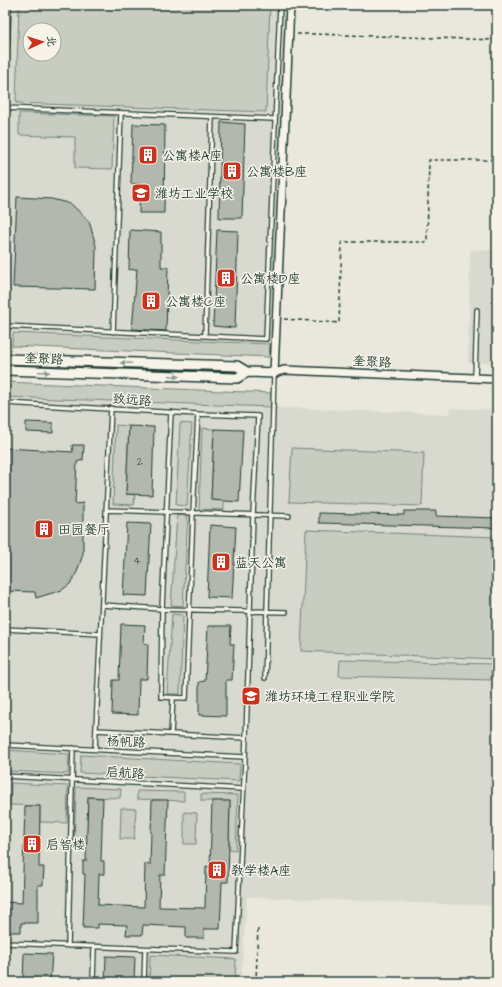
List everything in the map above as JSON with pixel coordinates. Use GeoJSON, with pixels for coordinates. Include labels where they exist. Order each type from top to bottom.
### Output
{"type":"FeatureCollection","features":[{"type":"Feature","properties":{"kind":"street"},"geometry":{"type":"LineString","coordinates":[[274,373],[290,5]]}},
{"type":"Feature","properties":{"kind":"street","name":"奎聚路"},"geometry":{"type":"LineString","coordinates":[[5,360],[237,366],[247,372],[274,373],[284,370],[497,379]]}},
{"type":"Feature","properties":{"kind":"street","name":"奎聚路"},"geometry":{"type":"LineString","coordinates":[[5,370],[237,378],[247,372]]}},
{"type":"Feature","properties":{"kind":"lane"},"geometry":{"type":"LineString","coordinates":[[5,92],[9,5]]}},
{"type":"Feature","properties":{"kind":"lane"},"geometry":{"type":"LineString","coordinates":[[5,326],[266,339],[280,5]]}},
{"type":"Feature","properties":{"kind":"lane"},"geometry":{"type":"LineString","coordinates":[[5,108],[274,120]]}},
{"type":"Feature","properties":{"kind":"lane"},"geometry":{"type":"LineString","coordinates":[[113,332],[121,113]]}},
{"type":"Feature","properties":{"kind":"lane"},"geometry":{"type":"LineString","coordinates":[[206,335],[212,117]]}},
{"type":"Feature","properties":{"kind":"lane"},"geometry":{"type":"LineString","coordinates":[[475,378],[477,310]]}},
{"type":"Feature","properties":{"kind":"lane"},"geometry":{"type":"LineString","coordinates":[[265,678],[274,373]]}},
{"type":"Feature","properties":{"kind":"lane","name":"致远路"},"geometry":{"type":"LineString","coordinates":[[5,403],[258,416],[253,515]]}},
{"type":"Feature","properties":{"kind":"lane"},"geometry":{"type":"LineString","coordinates":[[95,749],[111,408]]}},
{"type":"Feature","properties":{"kind":"lane"},"geometry":{"type":"LineString","coordinates":[[171,412],[162,609],[160,697],[173,698],[186,698],[192,513],[198,414]]}},
{"type":"Feature","properties":{"kind":"lane"},"geometry":{"type":"LineString","coordinates":[[107,510],[289,516]]}},
{"type":"Feature","properties":{"kind":"lane"},"geometry":{"type":"LineString","coordinates":[[5,943],[236,952],[246,738],[253,515]]}},
{"type":"Feature","properties":{"kind":"lane"},"geometry":{"type":"LineString","coordinates":[[102,606],[286,612]]}},
{"type":"Feature","properties":{"kind":"lane"},"geometry":{"type":"LineString","coordinates":[[5,629],[100,634]]}},
{"type":"Feature","properties":{"kind":"lane"},"geometry":{"type":"LineString","coordinates":[[171,734],[173,698]]}},
{"type":"Feature","properties":{"kind":"lane"},"geometry":{"type":"LineString","coordinates":[[96,730],[246,738]]}},
{"type":"Feature","properties":{"kind":"lane","name":"杨帆路"},"geometry":{"type":"LineString","coordinates":[[5,745],[245,757]]}},
{"type":"Feature","properties":{"kind":"lane"},"geometry":{"type":"LineString","coordinates":[[68,946],[73,748]]}},
{"type":"Feature","properties":{"kind":"lane","name":"启航路"},"geometry":{"type":"LineString","coordinates":[[5,776],[243,790]]}},
{"type":"Feature","properties":{"kind":"lane"},"geometry":{"type":"LineString","coordinates":[[93,982],[94,947]]}},
{"type":"Feature","properties":{"kind":"lane"},"geometry":{"type":"LineString","coordinates":[[144,982],[145,949]]}},
{"type":"Feature","properties":{"kind":"path"},"geometry":{"type":"LineString","coordinates":[[288,41],[295,34],[497,40]]}},
{"type":"Feature","properties":{"kind":"path"},"geometry":{"type":"LineString","coordinates":[[276,319],[339,323],[342,242],[428,242],[429,160],[497,160]]}},
{"type":"Feature","properties":{"kind":"path"},"geometry":{"type":"LineString","coordinates":[[256,982],[258,926]]}},
{"type":"Feature","properties":{"kind":"shaded area","name":"潍坊工业学校"},"geometry":{"type":"Polygon","coordinates":[[[5,5],[285,5],[270,344],[5,332],[5,5]]]}},
{"type":"Feature","properties":{"kind":"shaded area"},"geometry":{"type":"Polygon","coordinates":[[[19,5],[270,5],[266,112],[16,103],[19,5]]]}},
{"type":"Feature","properties":{"kind":"shaded area"},"geometry":{"type":"Polygon","coordinates":[[[19,113],[114,116],[112,169],[75,168],[75,137],[19,135],[19,113]]]}},
{"type":"Feature","properties":{"kind":"shaded area"},"geometry":{"type":"Polygon","coordinates":[[[470,250],[497,250],[497,363],[468,363],[470,250]]]}},
{"type":"Feature","properties":{"kind":"shaded area"},"geometry":{"type":"Polygon","coordinates":[[[13,333],[270,344],[269,357],[12,346],[13,333]]]}},
{"type":"Feature","properties":{"kind":"shaded area"},"geometry":{"type":"Polygon","coordinates":[[[5,382],[271,393],[271,407],[5,397],[5,382]]]}},
{"type":"Feature","properties":{"kind":"shaded area","name":"潍坊环境工程职业学院"},"geometry":{"type":"Polygon","coordinates":[[[5,397],[450,414],[450,408],[497,410],[497,906],[247,897],[241,982],[5,982],[5,397]]]}},
{"type":"Feature","properties":{"kind":"shaded area"},"geometry":{"type":"Polygon","coordinates":[[[180,423],[192,424],[187,506],[176,505],[180,423]]]}},
{"type":"Feature","properties":{"kind":"shaded area"},"geometry":{"type":"Polygon","coordinates":[[[116,425],[129,426],[126,494],[135,495],[134,505],[113,504],[116,425]]]}},
{"type":"Feature","properties":{"kind":"shaded area"},"geometry":{"type":"Polygon","coordinates":[[[202,428],[214,429],[211,500],[224,501],[224,510],[199,509],[202,428]]]}},
{"type":"Feature","properties":{"kind":"shaded area"},"geometry":{"type":"Polygon","coordinates":[[[292,448],[424,453],[422,506],[289,502],[292,448]]]}},
{"type":"Feature","properties":{"kind":"shaded area"},"geometry":{"type":"Polygon","coordinates":[[[177,515],[188,516],[183,606],[171,605],[177,515]]]}},
{"type":"Feature","properties":{"kind":"shaded area"},"geometry":{"type":"Polygon","coordinates":[[[306,530],[497,537],[497,659],[301,651],[306,530]]]}},
{"type":"Feature","properties":{"kind":"shaded area"},"geometry":{"type":"Polygon","coordinates":[[[172,614],[183,615],[180,694],[167,694],[172,614]]]}},
{"type":"Feature","properties":{"kind":"shaded area"},"geometry":{"type":"Polygon","coordinates":[[[340,660],[492,664],[491,680],[339,676],[340,660]]]}},
{"type":"Feature","properties":{"kind":"shaded area"},"geometry":{"type":"Polygon","coordinates":[[[5,750],[69,754],[68,774],[5,771],[5,750]]]}},
{"type":"Feature","properties":{"kind":"shaded area"},"geometry":{"type":"Polygon","coordinates":[[[81,755],[240,764],[239,781],[80,773],[81,755]]]}},
{"type":"Feature","properties":{"kind":"shaded area"},"geometry":{"type":"Polygon","coordinates":[[[11,783],[68,786],[67,823],[40,822],[40,806],[10,805],[11,783]]]}},
{"type":"Feature","properties":{"kind":"shaded area"},"geometry":{"type":"Polygon","coordinates":[[[76,787],[121,789],[120,798],[88,797],[87,850],[74,850],[76,787]]]}},
{"type":"Feature","properties":{"kind":"shaded area"},"geometry":{"type":"Polygon","coordinates":[[[137,791],[184,792],[184,801],[137,799],[137,791]]]}},
{"type":"Feature","properties":{"kind":"shaded area"},"geometry":{"type":"Polygon","coordinates":[[[201,794],[238,795],[236,850],[229,849],[230,801],[201,801],[201,794]]]}},
{"type":"Feature","properties":{"kind":"shaded area"},"geometry":{"type":"Polygon","coordinates":[[[121,808],[136,809],[134,839],[120,839],[121,808]]]}},
{"type":"Feature","properties":{"kind":"shaded area"},"geometry":{"type":"Polygon","coordinates":[[[184,812],[197,813],[196,844],[184,844],[184,812]]]}},
{"type":"Feature","properties":{"kind":"shaded area"},"geometry":{"type":"Polygon","coordinates":[[[150,955],[236,959],[235,982],[149,982],[150,955]]]}},
{"type":"Feature","properties":{"kind":"building","name":"公寓楼B座"},"geometry":{"type":"Polygon","coordinates":[[[221,122],[245,124],[242,218],[219,218],[221,122]]]}},
{"type":"Feature","properties":{"kind":"building","name":"公寓楼A座"},"geometry":{"type":"Polygon","coordinates":[[[133,124],[165,125],[164,213],[139,213],[140,184],[131,184],[133,124]]]}},
{"type":"Feature","properties":{"kind":"building"},"geometry":{"type":"Polygon","coordinates":[[[17,197],[52,199],[71,204],[89,221],[96,246],[95,289],[13,287],[17,197]]]}},
{"type":"Feature","properties":{"kind":"building","name":"公寓楼C座"},"geometry":{"type":"Polygon","coordinates":[[[130,230],[161,232],[161,267],[168,267],[166,331],[132,329],[137,269],[129,270],[130,230]]]}},
{"type":"Feature","properties":{"kind":"building","name":"公寓楼D座"},"geometry":{"type":"Polygon","coordinates":[[[217,230],[238,231],[235,328],[213,326],[217,230]]]}},
{"type":"Feature","properties":{"kind":"building"},"geometry":{"type":"Polygon","coordinates":[[[26,422],[53,423],[53,433],[26,432],[26,422]]]}},
{"type":"Feature","properties":{"kind":"building"},"geometry":{"type":"Polygon","coordinates":[[[129,426],[154,427],[152,495],[126,494],[129,426]]]}},
{"type":"Feature","properties":{"kind":"building"},"geometry":{"type":"Polygon","coordinates":[[[214,429],[243,430],[239,502],[211,500],[214,429]]]}},
{"type":"Feature","properties":{"kind":"building","name":"田园餐厅"},"geometry":{"type":"Polygon","coordinates":[[[72,445],[84,445],[83,460],[77,462],[75,504],[83,503],[83,554],[77,572],[70,584],[62,590],[36,598],[35,592],[5,591],[5,497],[7,448],[73,452],[72,445]]]}},
{"type":"Feature","properties":{"kind":"building"},"geometry":{"type":"Polygon","coordinates":[[[404,511],[436,511],[436,516],[497,518],[497,528],[319,523],[319,513],[404,515],[404,511]]]}},
{"type":"Feature","properties":{"kind":"building"},"geometry":{"type":"Polygon","coordinates":[[[127,523],[151,524],[147,596],[123,595],[127,523]]]}},
{"type":"Feature","properties":{"kind":"building","name":"蓝天公寓"},"geometry":{"type":"Polygon","coordinates":[[[210,525],[236,527],[232,598],[207,597],[210,525]]]}},
{"type":"Feature","properties":{"kind":"building"},"geometry":{"type":"Polygon","coordinates":[[[121,624],[145,625],[144,643],[148,644],[147,679],[139,679],[138,715],[112,714],[113,680],[119,680],[121,624]]]}},
{"type":"Feature","properties":{"kind":"building"},"geometry":{"type":"Polygon","coordinates":[[[208,626],[231,626],[230,644],[234,644],[232,680],[226,680],[226,716],[199,715],[199,682],[205,681],[208,626]]]}},
{"type":"Feature","properties":{"kind":"building","name":"教学楼A座"},"geometry":{"type":"Polygon","coordinates":[[[88,797],[103,798],[101,861],[104,861],[104,874],[99,874],[98,905],[144,907],[145,864],[150,865],[152,800],[168,800],[165,875],[160,875],[159,907],[205,908],[206,866],[210,867],[212,801],[230,801],[228,882],[222,882],[220,929],[204,929],[204,938],[186,938],[186,927],[143,925],[142,935],[126,935],[127,925],[98,924],[98,928],[83,928],[85,874],[83,874],[83,861],[86,861],[88,797]]]}},
{"type":"Feature","properties":{"kind":"building","name":"启智楼"},"geometry":{"type":"Polygon","coordinates":[[[25,806],[40,806],[39,867],[44,867],[43,885],[38,885],[38,923],[21,923],[21,932],[5,932],[5,902],[22,903],[25,806]]]}},
{"type":"Feature","properties":{"kind":"building"},"geometry":{"type":"Polygon","coordinates":[[[24,953],[52,954],[50,982],[23,982],[24,953]]]}},
{"type":"Feature","properties":{"kind":"building"},"geometry":{"type":"Polygon","coordinates":[[[106,956],[135,957],[134,982],[105,982],[106,956]]]}},
{"type":"Feature","properties":{"kind":"place","name":"公寓楼A座"},"geometry":{"type":"Point","coordinates":[148,155]}},
{"type":"Feature","properties":{"kind":"place","name":"公寓楼B座"},"geometry":{"type":"Point","coordinates":[232,171]}},
{"type":"Feature","properties":{"kind":"place","name":"潍坊工业学校"},"geometry":{"type":"Point","coordinates":[141,193]}},
{"type":"Feature","properties":{"kind":"place","name":"公寓楼D座"},"geometry":{"type":"Point","coordinates":[226,278]}},
{"type":"Feature","properties":{"kind":"place","name":"公寓楼C座"},"geometry":{"type":"Point","coordinates":[151,301]}},
{"type":"Feature","properties":{"kind":"place","name":"田园餐厅"},"geometry":{"type":"Point","coordinates":[44,529]}},
{"type":"Feature","properties":{"kind":"place","name":"蓝天公寓"},"geometry":{"type":"Point","coordinates":[221,562]}},
{"type":"Feature","properties":{"kind":"place","name":"潍坊环境工程职业学院"},"geometry":{"type":"Point","coordinates":[251,696]}},
{"type":"Feature","properties":{"kind":"place","name":"启智楼"},"geometry":{"type":"Point","coordinates":[32,844]}},
{"type":"Feature","properties":{"kind":"place","name":"教学楼A座"},"geometry":{"type":"Point","coordinates":[217,870]}}]}
